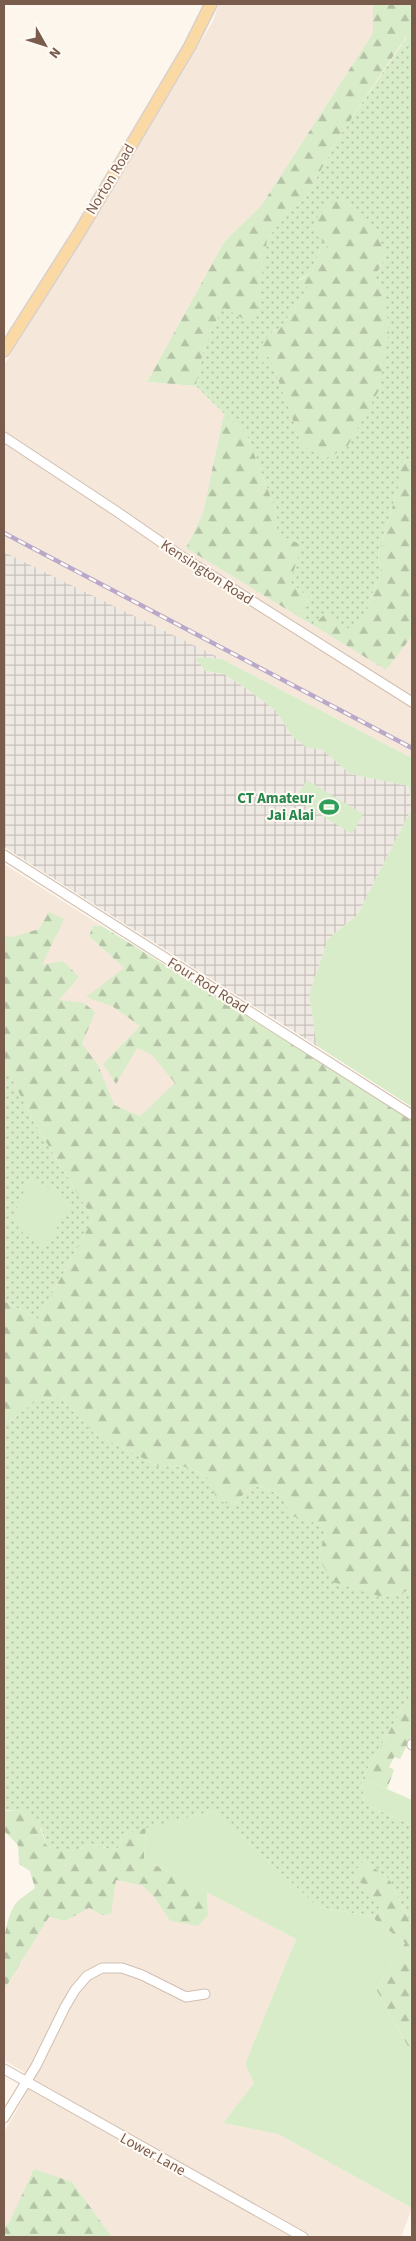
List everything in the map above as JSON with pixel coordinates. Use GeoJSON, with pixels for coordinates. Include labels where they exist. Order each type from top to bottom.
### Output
{"type":"FeatureCollection","features":[{"type":"Feature","properties":{"kind":"main road","name":"Norton Road"},"geometry":{"type":"LineString","coordinates":[[4,351],[79,233],[185,55],[212,4]]}},
{"type":"Feature","properties":{"kind":"street","name":"Kensington Road"},"geometry":{"type":"LineString","coordinates":[[4,437],[116,510],[184,558],[412,702]]}},
{"type":"Feature","properties":{"kind":"street","name":"Four Rod Road"},"geometry":{"type":"LineString","coordinates":[[4,855],[412,1115]]}},
{"type":"Feature","properties":{"kind":"street"},"geometry":{"type":"LineString","coordinates":[[4,2118],[36,2066],[65,2007],[75,1990],[87,1976],[102,1968],[122,1968],[142,1975],[186,1997],[205,1994]]}},
{"type":"Feature","properties":{"kind":"street","name":"Lower Lane"},"geometry":{"type":"LineString","coordinates":[[4,2069],[303,2237]]}},
{"type":"Feature","properties":{"kind":"shaded area"},"geometry":{"type":"Polygon","coordinates":[[[219,4],[373,4],[373,33],[261,206],[224,242],[147,382],[196,386],[224,413],[203,513],[186,548],[386,669],[412,636],[412,758],[222,659],[4,552],[4,365],[180,77],[213,21],[219,4]]]}},
{"type":"Feature","properties":{"kind":"shaded area"},"geometry":{"type":"Polygon","coordinates":[[[4,552],[222,659],[195,657],[206,671],[224,674],[247,689],[276,711],[292,736],[307,747],[322,749],[350,774],[409,786],[412,808],[358,914],[328,939],[309,994],[317,1046],[4,847],[4,552]]]}},
{"type":"Feature","properties":{"kind":"shaded area"},"geometry":{"type":"Polygon","coordinates":[[[4,864],[102,926],[93,926],[89,936],[124,968],[176,1083],[140,1116],[114,1105],[4,962],[4,864]]]}},
{"type":"Feature","properties":{"kind":"shaded area"},"geometry":{"type":"Polygon","coordinates":[[[115,1880],[143,1886],[154,1897],[170,1921],[208,1915],[207,1892],[296,1939],[245,2064],[254,2083],[223,2123],[278,2134],[412,2208],[401,2237],[112,2237],[72,2182],[4,2226],[4,2132],[26,2094],[24,2072],[4,2060],[4,1990],[49,1917],[65,1921],[89,1908],[102,1915],[115,1880]]]}},
{"type":"Feature","properties":{"kind":"green space"},"geometry":{"type":"Polygon","coordinates":[[[373,4],[412,4],[412,53],[406,37],[339,137],[305,199],[288,210],[267,240],[257,312],[251,323],[224,308],[213,326],[206,345],[196,386],[147,382],[224,242],[261,206],[373,33],[373,4]]]}},
{"type":"Feature","properties":{"kind":"green space"},"geometry":{"type":"Polygon","coordinates":[[[407,37],[412,53],[412,459],[402,462],[400,482],[378,555],[381,572],[365,612],[351,631],[325,614],[313,625],[301,618],[309,598],[290,582],[277,534],[277,513],[247,436],[196,386],[206,345],[213,326],[224,307],[251,322],[267,240],[288,210],[305,199],[339,137],[407,37]],[[330,247],[320,250],[312,272],[299,280],[307,284],[308,290],[280,328],[273,331],[258,367],[269,355],[283,392],[374,277],[386,258],[330,247]]]}},
{"type":"Feature","properties":{"kind":"green space"},"geometry":{"type":"Polygon","coordinates":[[[343,198],[365,217],[380,239],[386,258],[374,277],[384,288],[389,331],[379,390],[346,449],[324,459],[302,445],[269,355],[258,367],[255,360],[264,341],[280,328],[308,290],[307,285],[303,285],[299,281],[312,272],[320,250],[329,247],[317,236],[315,220],[330,203],[343,198]]]}},
{"type":"Feature","properties":{"kind":"green space"},"geometry":{"type":"Polygon","coordinates":[[[224,413],[247,436],[277,513],[277,534],[302,545],[290,582],[309,598],[301,618],[186,548],[203,513],[224,413]]]}},
{"type":"Feature","properties":{"kind":"green space"},"geometry":{"type":"Polygon","coordinates":[[[412,459],[412,636],[386,670],[313,625],[325,614],[351,630],[365,612],[381,572],[378,555],[400,482],[397,471],[402,462],[412,459]]]}},
{"type":"Feature","properties":{"kind":"green space"},"geometry":{"type":"Polygon","coordinates":[[[194,657],[222,659],[412,758],[412,808],[409,786],[350,774],[322,749],[307,748],[292,736],[276,711],[247,689],[224,674],[206,671],[194,657]]]}},
{"type":"Feature","properties":{"kind":"green space","name":"CT Amateur Jai Alai"},"geometry":{"type":"Polygon","coordinates":[[[307,780],[363,814],[352,834],[295,799],[307,780]]]}},
{"type":"Feature","properties":{"kind":"green space"},"geometry":{"type":"Polygon","coordinates":[[[412,808],[412,1107],[317,1046],[309,994],[328,939],[358,914],[412,808]]]}},
{"type":"Feature","properties":{"kind":"green space"},"geometry":{"type":"Polygon","coordinates":[[[49,912],[64,919],[42,965],[63,961],[79,977],[59,1000],[84,1003],[95,1012],[82,1044],[98,1065],[114,1105],[140,1116],[175,1083],[152,1055],[137,1048],[116,1084],[103,1064],[140,1026],[112,1006],[86,997],[124,968],[89,936],[93,926],[102,926],[412,1119],[412,1593],[408,1591],[382,1597],[333,1582],[319,1559],[326,1526],[289,1515],[284,1497],[261,1486],[248,1489],[234,1505],[218,1501],[207,1477],[187,1467],[158,1466],[94,1433],[60,1398],[39,1399],[4,1425],[4,1301],[38,1319],[93,1219],[31,1117],[4,1063],[4,936],[12,937],[39,929],[49,912]]]}},
{"type":"Feature","properties":{"kind":"green space"},"geometry":{"type":"Polygon","coordinates":[[[4,1063],[31,1117],[93,1219],[38,1319],[4,1301],[4,1063]]]}},
{"type":"Feature","properties":{"kind":"green space"},"geometry":{"type":"Polygon","coordinates":[[[32,1177],[71,1202],[72,1205],[45,1246],[29,1238],[17,1225],[16,1211],[18,1204],[32,1177]]]}},
{"type":"Feature","properties":{"kind":"green space"},"geometry":{"type":"Polygon","coordinates":[[[60,1398],[94,1433],[158,1466],[187,1467],[207,1477],[234,1505],[248,1489],[261,1486],[284,1497],[290,1515],[326,1526],[319,1559],[382,1597],[409,1591],[412,1593],[412,1692],[362,1778],[364,1804],[412,1825],[412,1926],[389,1879],[364,1860],[357,1869],[361,1883],[381,1906],[374,1919],[370,1916],[318,1907],[213,1811],[122,1835],[121,1846],[114,1850],[91,1844],[79,1849],[52,1849],[46,1845],[42,1830],[22,1811],[4,1810],[4,1425],[39,1399],[60,1398]]]}},
{"type":"Feature","properties":{"kind":"green space"},"geometry":{"type":"Polygon","coordinates":[[[412,1692],[412,1735],[400,1759],[394,1757],[389,1767],[394,1770],[387,1789],[362,1778],[412,1692]]]}},
{"type":"Feature","properties":{"kind":"green space"},"geometry":{"type":"Polygon","coordinates":[[[362,1778],[412,1800],[412,1825],[364,1804],[362,1778]]]}},
{"type":"Feature","properties":{"kind":"green space"},"geometry":{"type":"Polygon","coordinates":[[[4,1810],[20,1811],[31,1815],[43,1834],[46,1845],[52,1849],[79,1849],[91,1844],[114,1850],[121,1846],[122,1835],[146,1828],[144,1859],[207,1892],[208,1915],[198,1926],[170,1921],[154,1897],[143,1886],[116,1880],[111,1914],[102,1915],[89,1908],[65,1921],[49,1917],[4,1990],[4,1947],[10,1916],[16,1903],[35,1888],[30,1871],[19,1864],[18,1845],[4,1831],[4,1810]]]}},
{"type":"Feature","properties":{"kind":"green space"},"geometry":{"type":"Polygon","coordinates":[[[213,1811],[318,1907],[370,1916],[405,1943],[376,1989],[412,2054],[412,2208],[278,2134],[223,2123],[254,2083],[245,2064],[296,1939],[144,1859],[146,1828],[213,1811]]]}},
{"type":"Feature","properties":{"kind":"green space"},"geometry":{"type":"Polygon","coordinates":[[[364,1860],[389,1879],[412,1926],[412,2054],[376,1989],[405,1943],[374,1919],[380,1906],[361,1883],[354,1880],[357,1869],[364,1860]]]}},
{"type":"Feature","properties":{"kind":"green space"},"geometry":{"type":"Polygon","coordinates":[[[34,2169],[72,2182],[112,2237],[4,2237],[4,2226],[9,2223],[34,2169]]]}},
{"type":"Feature","properties":{"kind":"railway"},"geometry":{"type":"LineString","coordinates":[[4,533],[412,748]]}},
{"type":"Feature","properties":{"kind":"place","name":"CT Amateur Jai Alai"},"geometry":{"type":"Point","coordinates":[329,807]}}]}
